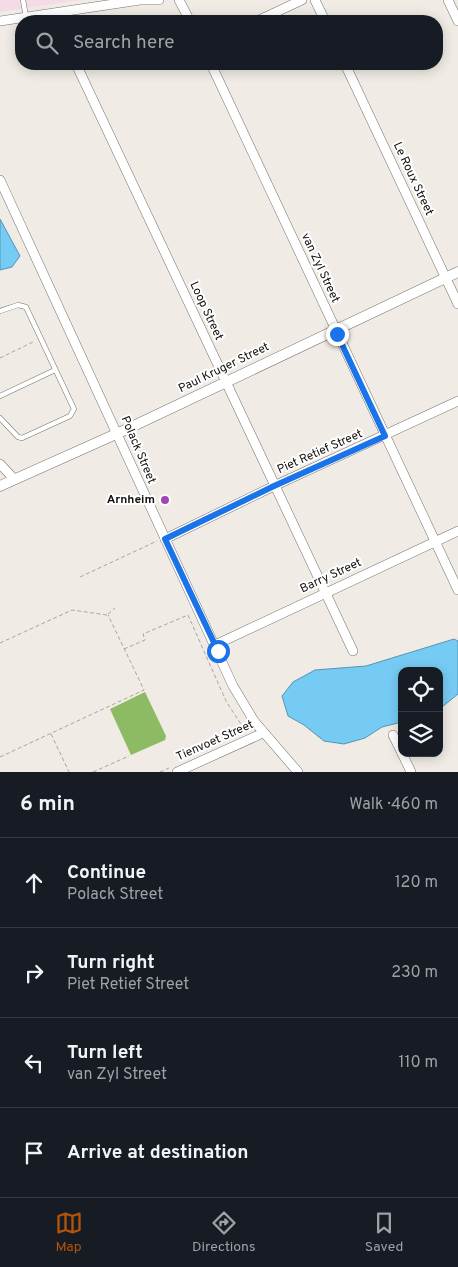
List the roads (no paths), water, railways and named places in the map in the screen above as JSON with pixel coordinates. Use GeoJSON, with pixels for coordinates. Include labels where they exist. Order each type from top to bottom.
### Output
{"type":"FeatureCollection","features":[{"type":"Feature","properties":{"kind":"street"},"geometry":{"type":"LineString","coordinates":[[61,15],[104,3],[159,0]]}},
{"type":"Feature","properties":{"kind":"street"},"geometry":{"type":"LineString","coordinates":[[179,0],[187,15]]}},
{"type":"Feature","properties":{"kind":"street"},"geometry":{"type":"LineString","coordinates":[[270,15],[302,0]]}},
{"type":"Feature","properties":{"kind":"street"},"geometry":{"type":"LineString","coordinates":[[315,0],[322,15]]}},
{"type":"Feature","properties":{"kind":"street"},"geometry":{"type":"LineString","coordinates":[[448,0],[458,21]]}},
{"type":"Feature","properties":{"kind":"street"},"geometry":{"type":"LineString","coordinates":[[0,21],[15,19]]}},
{"type":"Feature","properties":{"kind":"street","name":"Loop Street"},"geometry":{"type":"LineString","coordinates":[[79,70],[353,650]]}},
{"type":"Feature","properties":{"kind":"street","name":"van Zyl Street"},"geometry":{"type":"LineString","coordinates":[[215,70],[458,590]]}},
{"type":"Feature","properties":{"kind":"street","name":"Le Roux Street"},"geometry":{"type":"LineString","coordinates":[[348,70],[458,304]]}},
{"type":"Feature","properties":{"kind":"street","name":"Polack Street"},"geometry":{"type":"LineString","coordinates":[[0,180],[237,693],[263,733],[298,772]]}},
{"type":"Feature","properties":{"kind":"street","name":"Paul Kruger Street"},"geometry":{"type":"LineString","coordinates":[[0,486],[117,433],[458,272]]}},
{"type":"Feature","properties":{"kind":"street","name":"Piet Retief Street"},"geometry":{"type":"LineString","coordinates":[[165,538],[458,401]]}},
{"type":"Feature","properties":{"kind":"street"},"geometry":{"type":"LineString","coordinates":[[0,464],[14,479]]}},
{"type":"Feature","properties":{"kind":"street","name":"Barry Street"},"geometry":{"type":"LineString","coordinates":[[215,645],[458,531]]}},
{"type":"Feature","properties":{"kind":"street","name":"Tienvoet Street"},"geometry":{"type":"LineString","coordinates":[[173,770],[263,733]]}},
{"type":"Feature","properties":{"kind":"street"},"geometry":{"type":"LineString","coordinates":[[393,735],[398,745]]}},
{"type":"Feature","properties":{"kind":"street"},"geometry":{"type":"LineString","coordinates":[[404,757],[411,772]]}},
{"type":"Feature","properties":{"kind":"lane"},"geometry":{"type":"LineString","coordinates":[[23,0],[26,15]]}},
{"type":"Feature","properties":{"kind":"lane"},"geometry":{"type":"LineString","coordinates":[[0,310],[18,305],[26,307],[73,407],[73,412],[70,416],[22,438],[18,437],[0,418]]}},
{"type":"Feature","properties":{"kind":"lane"},"geometry":{"type":"LineString","coordinates":[[0,396],[56,370]]}},
{"type":"Feature","properties":{"kind":"water"},"geometry":{"type":"Polygon","coordinates":[[[0,219],[20,256],[12,267],[0,270],[0,219]]]}},
{"type":"Feature","properties":{"kind":"water"},"geometry":{"type":"Polygon","coordinates":[[[454,639],[458,641],[458,694],[443,706],[443,667],[398,667],[398,723],[382,727],[365,738],[344,744],[324,741],[304,725],[288,716],[282,696],[293,682],[315,670],[366,666],[454,639]]]}},
{"type":"Feature","properties":{"kind":"place","name":"Arnheim"},"geometry":{"type":"Point","coordinates":[165,500]}}]}
